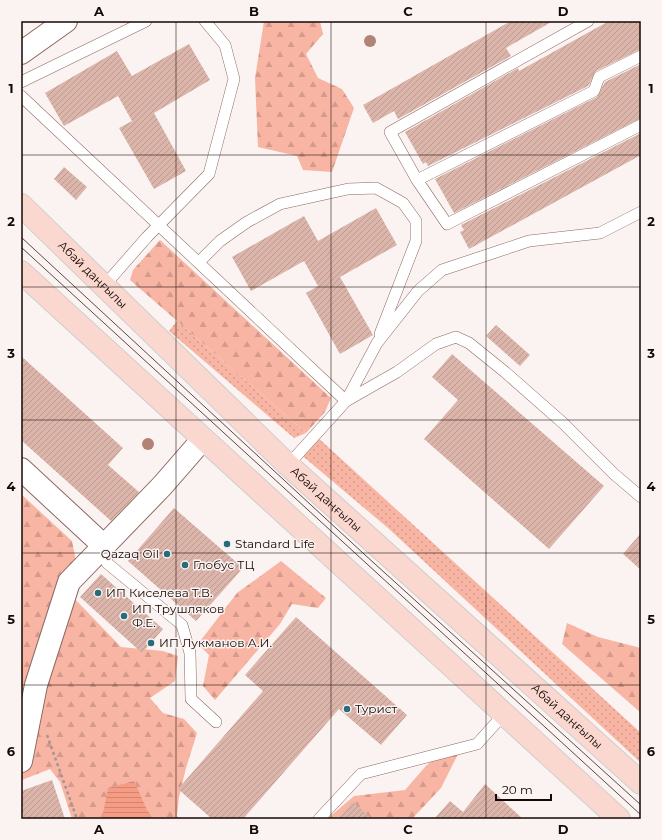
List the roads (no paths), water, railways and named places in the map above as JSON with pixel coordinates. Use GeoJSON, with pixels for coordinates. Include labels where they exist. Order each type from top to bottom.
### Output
{"type":"FeatureCollection","features":[{"type":"Feature","properties":{"kind":"main road","name":"Абай даңғылы"},"geometry":{"type":"LineString","coordinates":[[21,205],[288,465],[641,783]]}},
{"type":"Feature","properties":{"kind":"main road"},"geometry":{"type":"LineString","coordinates":[[23,279],[619,819]]}},
{"type":"Feature","properties":{"kind":"street"},"geometry":{"type":"LineString","coordinates":[[21,53],[66,21]]}},
{"type":"Feature","properties":{"kind":"street"},"geometry":{"type":"LineString","coordinates":[[21,761],[36,685],[69,582],[162,486],[202,440]]}},
{"type":"Feature","properties":{"kind":"street"},"geometry":{"type":"LineString","coordinates":[[21,468],[104,546]]}},
{"type":"Feature","properties":{"kind":"lane"},"geometry":{"type":"LineString","coordinates":[[21,82],[146,21]]}},
{"type":"Feature","properties":{"kind":"lane"},"geometry":{"type":"LineString","coordinates":[[104,286],[159,225],[209,174],[234,79],[225,45],[205,21]]}},
{"type":"Feature","properties":{"kind":"lane"},"geometry":{"type":"LineString","coordinates":[[588,21],[390,132],[417,180],[447,224],[641,125]]}},
{"type":"Feature","properties":{"kind":"lane"},"geometry":{"type":"LineString","coordinates":[[417,180],[594,91],[599,77],[641,56]]}},
{"type":"Feature","properties":{"kind":"lane"},"geometry":{"type":"LineString","coordinates":[[21,96],[346,401]]}},
{"type":"Feature","properties":{"kind":"lane"},"geometry":{"type":"LineString","coordinates":[[199,262],[220,241],[241,226],[280,204],[348,189],[376,188],[403,203],[416,221],[416,241],[377,343],[346,401],[288,465]]}},
{"type":"Feature","properties":{"kind":"lane"},"geometry":{"type":"LineString","coordinates":[[377,343],[418,290],[442,270],[529,241],[600,233],[641,212]]}},
{"type":"Feature","properties":{"kind":"lane"},"geometry":{"type":"LineString","coordinates":[[346,401],[397,372],[436,344],[456,337],[470,343],[563,423],[614,474],[641,497]]}},
{"type":"Feature","properties":{"kind":"lane"},"geometry":{"type":"LineString","coordinates":[[104,546],[107,563],[182,625],[190,653],[190,699],[216,722]]}},
{"type":"Feature","properties":{"kind":"lane"},"geometry":{"type":"LineString","coordinates":[[319,819],[361,774],[476,744],[504,714]]}},
{"type":"Feature","properties":{"kind":"tram line"},"geometry":{"type":"LineString","coordinates":[[21,237],[364,554],[641,805]]}},
{"type":"Feature","properties":{"kind":"tram line"},"geometry":{"type":"LineString","coordinates":[[21,247],[641,815]]}},
{"type":"Feature","properties":{"kind":"place","name":"Standard Life"},"geometry":{"type":"Point","coordinates":[227,544]}},
{"type":"Feature","properties":{"kind":"place","name":"Qazaq Oil"},"geometry":{"type":"Point","coordinates":[167,554]}},
{"type":"Feature","properties":{"kind":"place","name":"Глобус ТЦ"},"geometry":{"type":"Point","coordinates":[185,565]}},
{"type":"Feature","properties":{"kind":"place","name":"ИП Киселева Т.В."},"geometry":{"type":"Point","coordinates":[98,593]}},
{"type":"Feature","properties":{"kind":"place","name":"ИП Трушляков Ф.Е."},"geometry":{"type":"Point","coordinates":[124,616]}},
{"type":"Feature","properties":{"kind":"place","name":"ИП Лукманов А.И."},"geometry":{"type":"Point","coordinates":[151,643]}},
{"type":"Feature","properties":{"kind":"place","name":"Турист"},"geometry":{"type":"Point","coordinates":[347,709]}}]}
